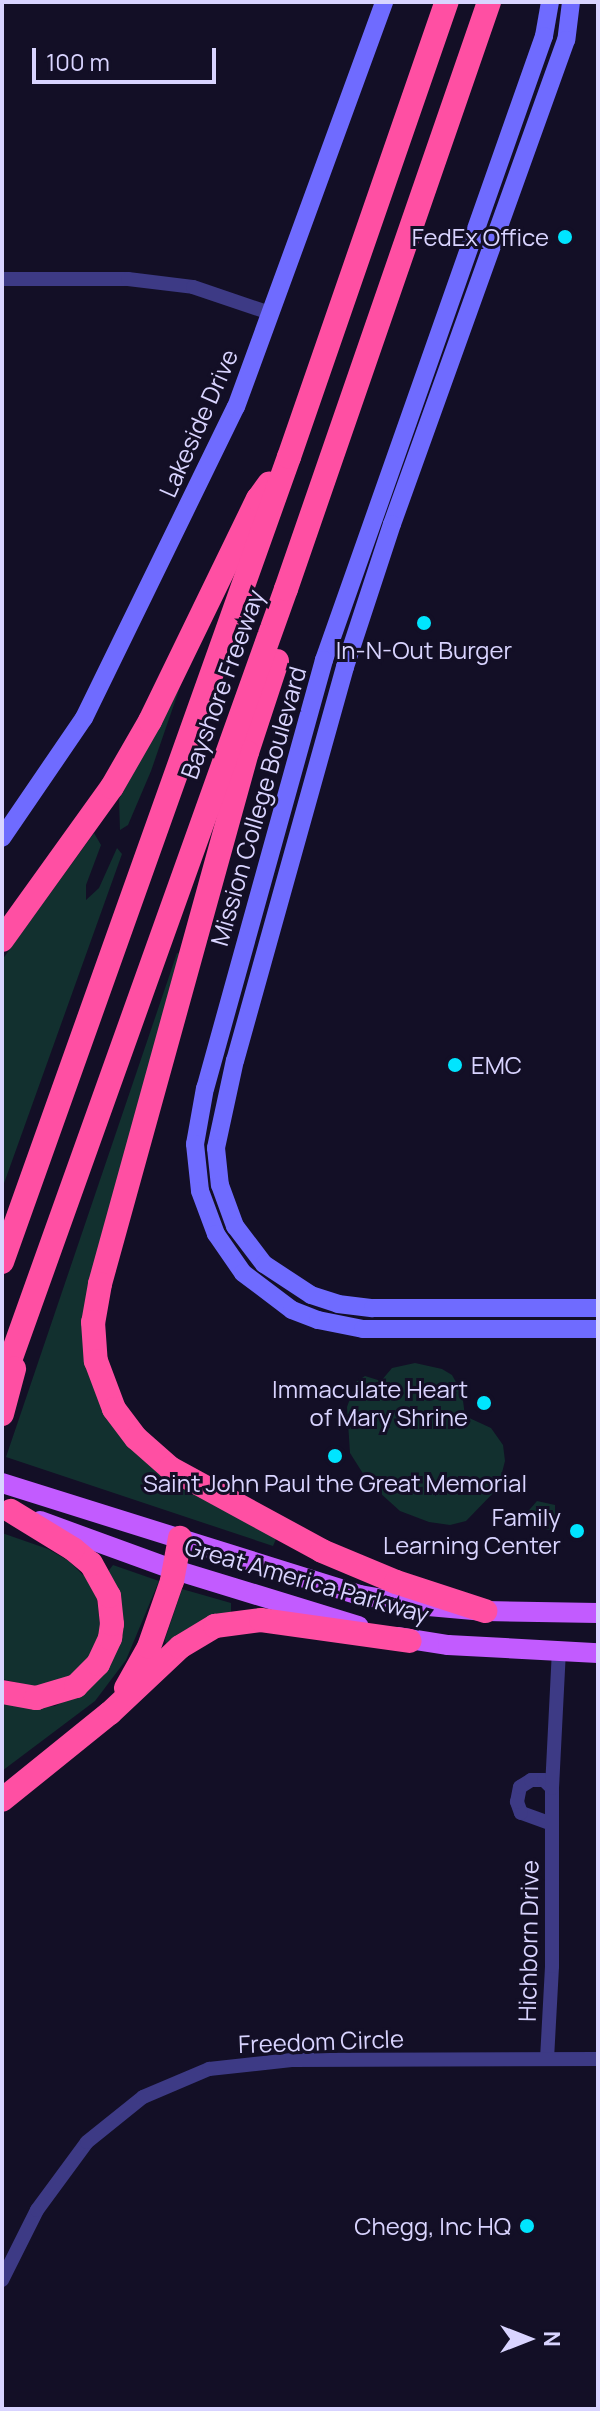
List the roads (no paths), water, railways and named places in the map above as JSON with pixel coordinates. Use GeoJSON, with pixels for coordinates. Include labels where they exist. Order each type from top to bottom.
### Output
{"type":"FeatureCollection","features":[{"type":"Feature","properties":{"kind":"highway","name":"Bayshore Freeway"},"geometry":{"type":"LineString","coordinates":[[2,1262],[289,457],[447,2]]}},
{"type":"Feature","properties":{"kind":"highway","name":"Bayshore Freeway"},"geometry":{"type":"LineString","coordinates":[[2,1383],[286,589],[489,2]]}},
{"type":"Feature","properties":{"kind":"highway"},"geometry":{"type":"LineString","coordinates":[[2,940],[112,787],[150,721],[258,499],[289,457]]}},
{"type":"Feature","properties":{"kind":"highway"},"geometry":{"type":"LineString","coordinates":[[286,589],[290,619],[243,766],[100,1284],[93,1322],[96,1361],[114,1409],[136,1438],[170,1468],[322,1551],[396,1582],[485,1611]]}},
{"type":"Feature","properties":{"kind":"highway"},"geometry":{"type":"LineString","coordinates":[[2,1414],[34,1295]]}},
{"type":"Feature","properties":{"kind":"highway"},"geometry":{"type":"LineString","coordinates":[[2,1692],[36,1698],[76,1686],[98,1664],[110,1638],[112,1624],[109,1596],[91,1564],[8,1497]]}},
{"type":"Feature","properties":{"kind":"highway"},"geometry":{"type":"LineString","coordinates":[[110,1713],[149,1647],[180,1538]]}},
{"type":"Feature","properties":{"kind":"highway"},"geometry":{"type":"LineString","coordinates":[[2,1800],[110,1713],[180,1647],[198,1634],[228,1621],[261,1620],[410,1641]]}},
{"type":"Feature","properties":{"kind":"main road","name":"Great America Parkway"},"geometry":{"type":"LineString","coordinates":[[8,1497],[180,1538],[360,1595],[417,1605],[485,1611],[598,1613]]}},
{"type":"Feature","properties":{"kind":"main road","name":"Great America Parkway"},"geometry":{"type":"LineString","coordinates":[[8,1497],[172,1569],[410,1641],[598,1653]]}},
{"type":"Feature","properties":{"kind":"street","name":"Lakeside Drive"},"geometry":{"type":"LineString","coordinates":[[2,838],[84,718],[236,407],[384,2]]}},
{"type":"Feature","properties":{"kind":"street","name":"Mission College Boulevard"},"geometry":{"type":"LineString","coordinates":[[550,2],[544,36],[324,660],[200,1109],[195,1157],[201,1198],[222,1246],[243,1273],[292,1310],[318,1320],[363,1329],[598,1329]]}},
{"type":"Feature","properties":{"kind":"street","name":"Mission College Boulevard"},"geometry":{"type":"LineString","coordinates":[[571,2],[566,40],[392,524],[340,680],[235,1060],[216,1148],[224,1201],[249,1247],[278,1276],[311,1295],[338,1304],[373,1308],[598,1308]]}},
{"type":"Feature","properties":{"kind":"street"},"geometry":{"type":"LineString","coordinates":[[2,279],[128,279],[193,287],[270,313]]}},
{"type":"Feature","properties":{"kind":"street","name":"Hichborn Drive"},"geometry":{"type":"LineString","coordinates":[[547,2059],[552,1966],[552,1788],[559,1652]]}},
{"type":"Feature","properties":{"kind":"street"},"geometry":{"type":"LineString","coordinates":[[552,1788],[544,1780],[531,1780],[520,1787],[517,1802],[521,1813],[552,1824]]}},
{"type":"Feature","properties":{"kind":"street","name":"Freedom Circle"},"geometry":{"type":"LineString","coordinates":[[2,2280],[37,2210],[73,2157],[120,2112],[164,2086],[209,2069],[262,2062],[598,2059]]}},
{"type":"Feature","properties":{"kind":"place","name":"FedEx Office"},"geometry":{"type":"Point","coordinates":[565,237]}},
{"type":"Feature","properties":{"kind":"place","name":"In-N-Out Burger"},"geometry":{"type":"Point","coordinates":[424,623]}},
{"type":"Feature","properties":{"kind":"place","name":"EMC"},"geometry":{"type":"Point","coordinates":[455,1065]}},
{"type":"Feature","properties":{"kind":"place","name":"Immaculate Heart of Mary Shrine"},"geometry":{"type":"Point","coordinates":[484,1403]}},
{"type":"Feature","properties":{"kind":"place","name":"Saint John Paul the Great Memorial"},"geometry":{"type":"Point","coordinates":[335,1456]}},
{"type":"Feature","properties":{"kind":"place","name":"Family Learning Center"},"geometry":{"type":"Point","coordinates":[577,1531]}},
{"type":"Feature","properties":{"kind":"place","name":"Chegg, Inc HQ"},"geometry":{"type":"Point","coordinates":[527,2226]}}]}
